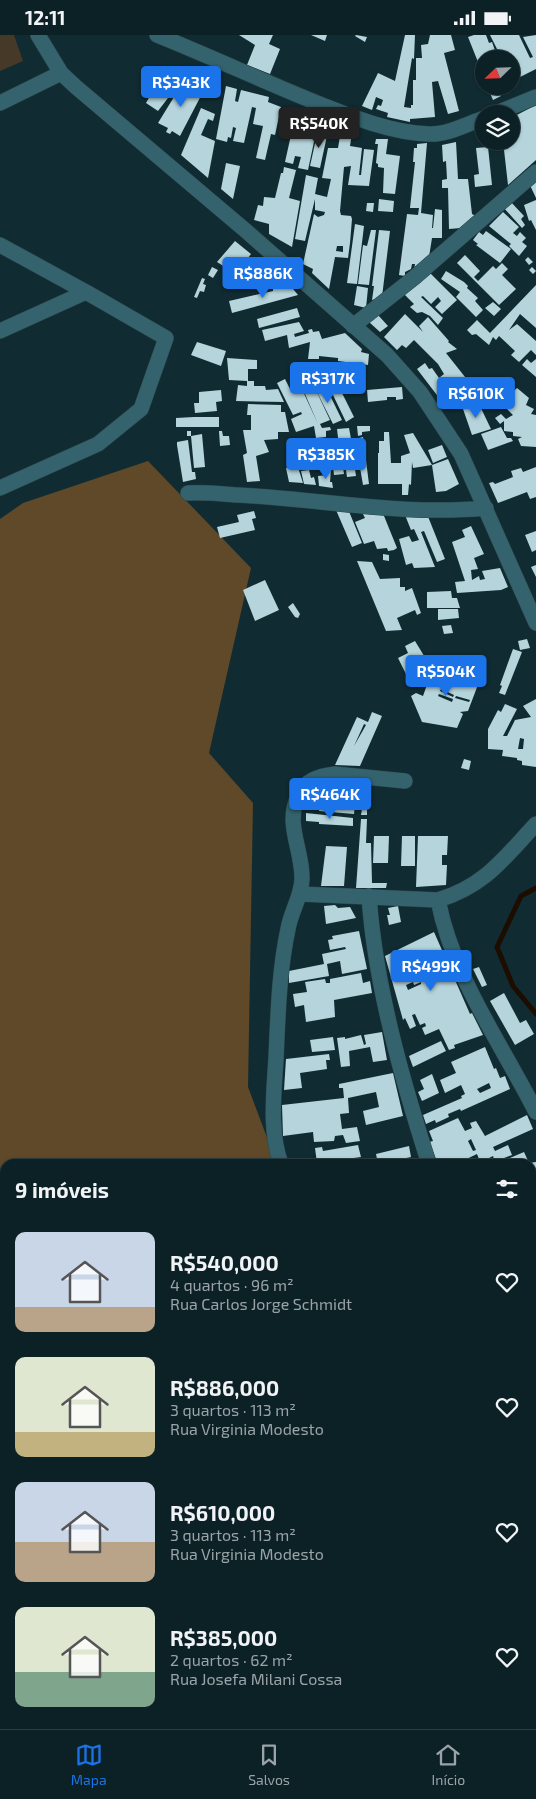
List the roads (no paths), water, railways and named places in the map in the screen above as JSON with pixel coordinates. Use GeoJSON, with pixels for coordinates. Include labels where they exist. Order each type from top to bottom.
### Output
{"type":"FeatureCollection","features":[{"type":"Feature","properties":{"kind":"street"},"geometry":{"type":"LineString","coordinates":[[38,35],[61,73],[245,230],[387,355],[431,406],[461,454],[536,623]]}},
{"type":"Feature","properties":{"kind":"street"},"geometry":{"type":"LineString","coordinates":[[157,35],[275,87],[344,114],[393,128],[430,135],[475,121]]}},
{"type":"Feature","properties":{"kind":"street"},"geometry":{"type":"LineString","coordinates":[[0,103],[61,73]]}},
{"type":"Feature","properties":{"kind":"street"},"geometry":{"type":"LineString","coordinates":[[516,105],[536,97]]}},
{"type":"Feature","properties":{"kind":"street"},"geometry":{"type":"LineString","coordinates":[[353,326],[415,277],[536,172]]}},
{"type":"Feature","properties":{"kind":"street"},"geometry":{"type":"LineString","coordinates":[[0,245],[166,338],[141,409],[98,444],[0,488]]}},
{"type":"Feature","properties":{"kind":"street"},"geometry":{"type":"LineString","coordinates":[[0,331],[86,293]]}},
{"type":"Feature","properties":{"kind":"street"},"geometry":{"type":"LineString","coordinates":[[188,493],[298,498],[420,510],[452,511],[486,508]]}},
{"type":"Feature","properties":{"kind":"street"},"geometry":{"type":"LineString","coordinates":[[280,1159],[274,1120],[277,1024],[288,927],[300,895],[302,878],[292,817],[299,795],[307,784],[324,775],[335,774],[405,781]]}},
{"type":"Feature","properties":{"kind":"street"},"geometry":{"type":"LineString","coordinates":[[300,895],[438,900],[469,889],[481,881],[536,824]]}},
{"type":"Feature","properties":{"kind":"street"},"geometry":{"type":"LineString","coordinates":[[369,896],[370,919],[392,1034],[428,1159]]}},
{"type":"Feature","properties":{"kind":"street"},"geometry":{"type":"LineString","coordinates":[[438,900],[457,962],[536,1112]]}},
{"type":"Feature","properties":{"kind":"waterway"},"geometry":{"type":"LineString","coordinates":[[536,888],[521,896],[497,947],[513,986],[536,1014]]}}]}
